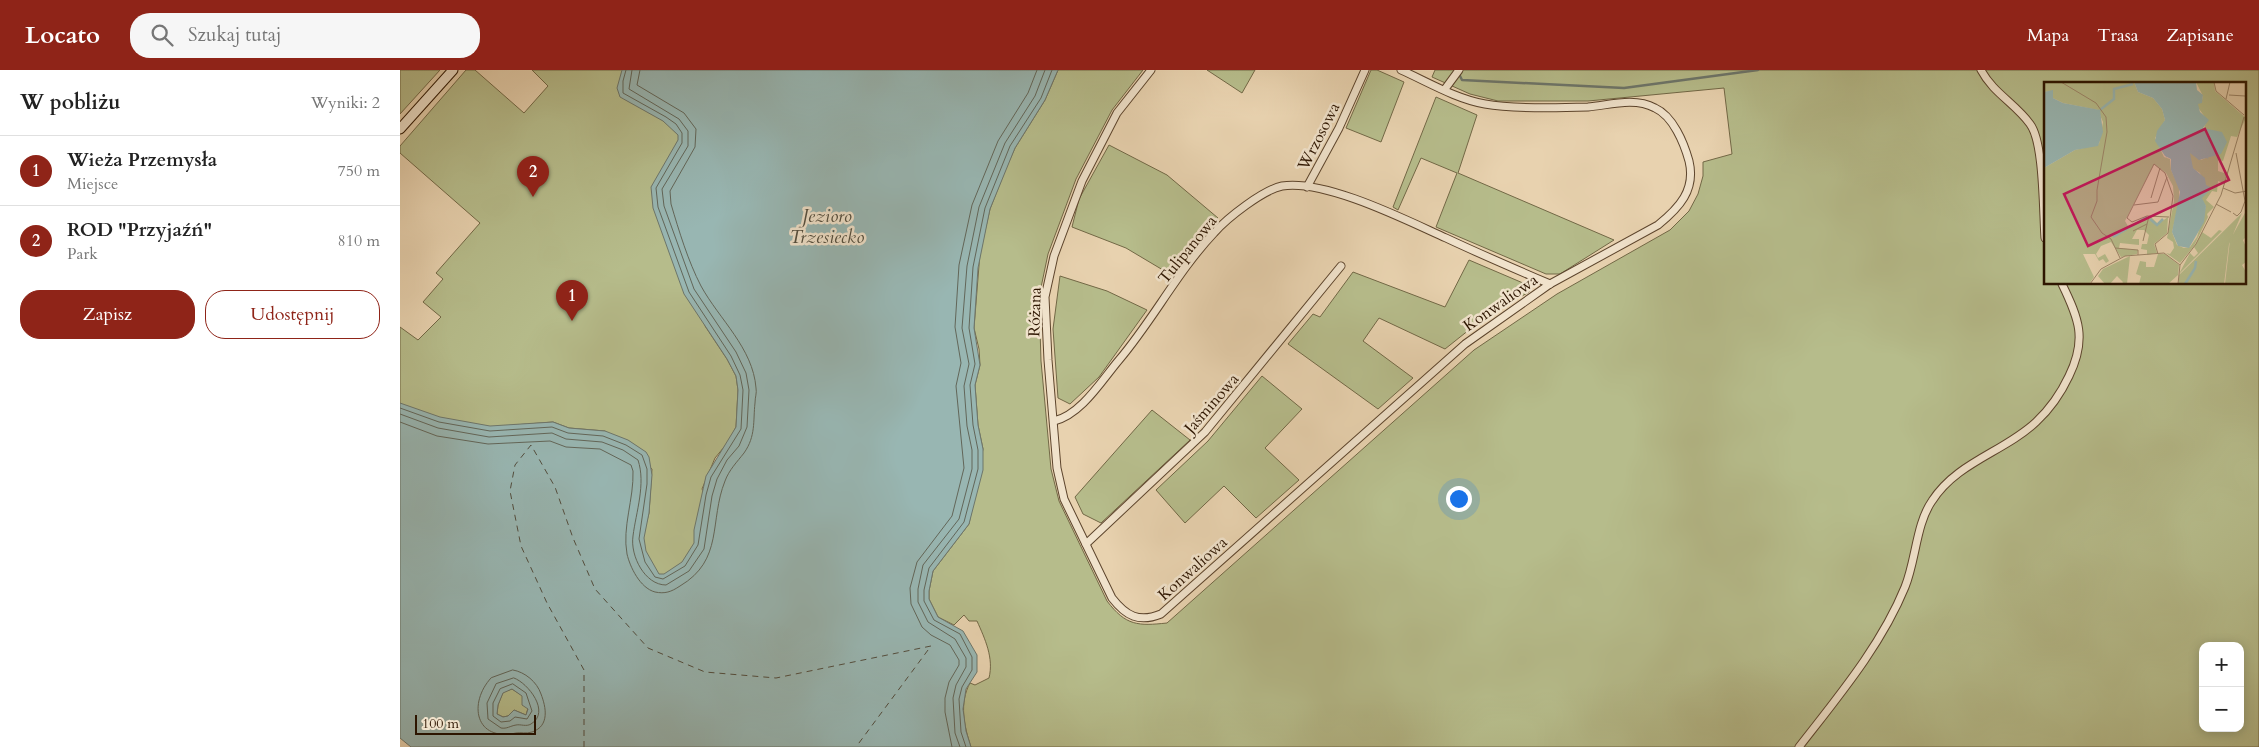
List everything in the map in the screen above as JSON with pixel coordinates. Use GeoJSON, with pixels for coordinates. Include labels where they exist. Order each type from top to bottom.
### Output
{"type":"FeatureCollection","features":[{"type":"Feature","properties":{"kind":"street"},"geometry":{"type":"LineString","coordinates":[[400,129],[453,70]]}},
{"type":"Feature","properties":{"kind":"street","name":"Różana"},"geometry":{"type":"LineString","coordinates":[[1086,544],[1064,499],[1057,468],[1045,297],[1054,256],[1082,181],[1117,114],[1151,70]]}},
{"type":"Feature","properties":{"kind":"street","name":"Wrzosowa"},"geometry":{"type":"LineString","coordinates":[[1307,187],[1339,128],[1365,70]]}},
{"type":"Feature","properties":{"kind":"street","name":"Konwaliowa"},"geometry":{"type":"LineString","coordinates":[[1086,544],[1112,598],[1121,610],[1135,618],[1151,618],[1161,614],[1459,350],[1550,284],[1658,224],[1672,214],[1684,200],[1691,176],[1685,148],[1665,115],[1656,108],[1645,104],[1497,106],[1476,102],[1401,70]]}},
{"type":"Feature","properties":{"kind":"street"},"geometry":{"type":"LineString","coordinates":[[1445,89],[1459,70]]}},
{"type":"Feature","properties":{"kind":"street"},"geometry":{"type":"LineString","coordinates":[[1981,70],[1994,89],[2021,113],[2035,131],[2040,154],[2044,221]]}},
{"type":"Feature","properties":{"kind":"street","name":"Tulipanowa"},"geometry":{"type":"LineString","coordinates":[[1054,421],[1070,414],[1088,397],[1138,336],[1202,246],[1220,227],[1268,191],[1280,187],[1307,187],[1322,190],[1379,209],[1550,284]]}},
{"type":"Feature","properties":{"kind":"street","name":"Jaśminowa"},"geometry":{"type":"LineString","coordinates":[[1086,544],[1205,432],[1341,266]]}},
{"type":"Feature","properties":{"kind":"street"},"geometry":{"type":"LineString","coordinates":[[1799,747],[1832,706],[1895,609],[1911,571],[1924,515],[1936,495],[1954,476],[2035,423],[2048,410],[2066,383],[2078,354],[2080,330],[2077,316],[2062,285]]}},
{"type":"Feature","properties":{"kind":"green space"},"geometry":{"type":"Polygon","coordinates":[[[400,70],[440,70],[400,114],[400,70]]]}},
{"type":"Feature","properties":{"kind":"green space"},"geometry":{"type":"Polygon","coordinates":[[[466,70],[475,70],[524,113],[548,86],[532,70],[676,70],[705,326],[736,376],[738,390],[736,427],[729,441],[715,458],[702,489],[708,501],[688,569],[628,594],[649,513],[652,469],[605,431],[569,428],[553,422],[514,425],[509,430],[400,421],[400,327],[418,340],[441,317],[423,302],[443,279],[436,273],[480,223],[400,153],[400,146],[466,70]]]}},
{"type":"Feature","properties":{"kind":"green space"},"geometry":{"type":"Polygon","coordinates":[[[1058,70],[1143,70],[1112,110],[1076,179],[1048,254],[1039,297],[1041,361],[1051,469],[1059,501],[1107,601],[1120,615],[1133,623],[1167,623],[1474,350],[1557,294],[1670,230],[1689,211],[1698,194],[1703,176],[1703,162],[1732,154],[1724,88],[1588,101],[1498,101],[1470,94],[1432,77],[1435,70],[2259,70],[2259,747],[971,747],[964,715],[965,698],[970,683],[975,685],[989,678],[990,656],[977,621],[969,621],[964,615],[954,625],[938,617],[929,599],[929,591],[933,571],[969,524],[983,449],[978,425],[975,385],[980,365],[979,349],[974,328],[980,253],[990,209],[1015,148],[1045,100],[1058,70]]]}},
{"type":"Feature","properties":{"kind":"green space"},"geometry":{"type":"Polygon","coordinates":[[[1207,70],[1255,70],[1242,93],[1207,70]]]}},
{"type":"Feature","properties":{"kind":"green space"},"geometry":{"type":"Polygon","coordinates":[[[1371,70],[1377,70],[1404,82],[1381,142],[1346,128],[1371,70]]]}},
{"type":"Feature","properties":{"kind":"green space"},"geometry":{"type":"Polygon","coordinates":[[[1436,97],[1477,115],[1458,173],[1614,240],[1560,274],[1546,274],[1436,227],[1457,173],[1421,158],[1398,210],[1393,207],[1436,97]]]}},
{"type":"Feature","properties":{"kind":"green space"},"geometry":{"type":"Polygon","coordinates":[[[1109,145],[1167,175],[1218,218],[1207,226],[1173,276],[1126,248],[1072,227],[1079,199],[1109,145]]]}},
{"type":"Feature","properties":{"kind":"green space"},"geometry":{"type":"Polygon","coordinates":[[[1469,260],[1530,286],[1529,292],[1484,318],[1445,349],[1379,318],[1363,341],[1413,378],[1378,409],[1288,344],[1313,314],[1320,317],[1353,272],[1445,307],[1469,260]]]}},
{"type":"Feature","properties":{"kind":"green space"},"geometry":{"type":"Polygon","coordinates":[[[1060,276],[1107,291],[1147,310],[1099,377],[1070,404],[1058,398],[1053,329],[1060,276]]]}},
{"type":"Feature","properties":{"kind":"green space"},"geometry":{"type":"Polygon","coordinates":[[[1262,376],[1302,409],[1265,448],[1299,480],[1256,518],[1224,486],[1185,523],[1156,490],[1208,441],[1262,376]]]}},
{"type":"Feature","properties":{"kind":"green space"},"geometry":{"type":"Polygon","coordinates":[[[1152,410],[1190,440],[1101,523],[1083,514],[1075,497],[1152,410]]]}},
{"type":"Feature","properties":{"kind":"green space"},"geometry":{"type":"Polygon","coordinates":[[[512,689],[523,696],[528,708],[526,715],[514,710],[508,716],[503,717],[497,714],[503,692],[512,689]]]}},
{"type":"Feature","properties":{"kind":"water","name":"Jezioro Trzesiecko"},"geometry":{"type":"Polygon","coordinates":[[[622,70],[1058,70],[1045,100],[1015,148],[990,209],[978,268],[974,328],[980,365],[975,385],[978,425],[983,449],[983,470],[969,524],[933,571],[929,591],[929,599],[938,617],[963,631],[977,655],[977,672],[966,689],[963,709],[966,731],[971,747],[411,747],[400,738],[400,403],[440,417],[490,426],[553,422],[569,428],[605,431],[628,440],[646,452],[649,457],[652,475],[649,513],[644,538],[646,551],[659,574],[664,574],[682,562],[694,543],[694,530],[706,476],[736,427],[738,390],[736,376],[727,359],[684,294],[653,208],[651,187],[678,140],[678,135],[663,121],[620,97],[617,88],[622,70]],[[512,689],[503,693],[498,705],[497,714],[503,717],[508,716],[514,710],[526,715],[528,709],[522,705],[522,696],[512,689]]]}},
{"type":"Feature","properties":{"kind":"waterway"},"geometry":{"type":"LineString","coordinates":[[1458,72],[1462,80],[1624,88],[1758,70]]}},
{"type":"Feature","properties":{"kind":"ferry route"},"geometry":{"type":"LineString","coordinates":[[584,747],[584,670],[547,603],[521,546],[510,491],[515,465],[531,445],[555,487],[573,538],[595,589],[648,648],[705,672],[776,678],[931,646],[856,747]]}},
{"type":"Feature","properties":{"kind":"place","name":"ROD \"Przyjaźń\""},"geometry":{"type":"Point","coordinates":[533,197]}},
{"type":"Feature","properties":{"kind":"place","name":"Wieża Przemysła"},"geometry":{"type":"Point","coordinates":[572,321]}}]}
